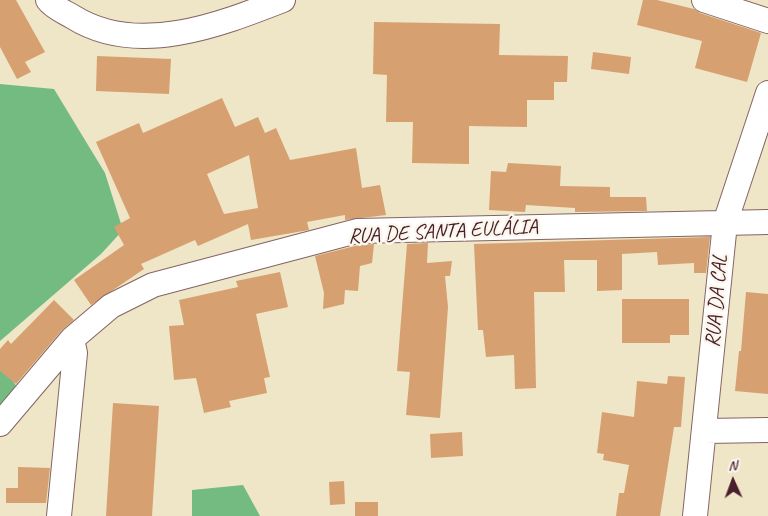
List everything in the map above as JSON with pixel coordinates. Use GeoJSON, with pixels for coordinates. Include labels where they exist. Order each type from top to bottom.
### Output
{"type":"FeatureCollection","features":[{"type":"Feature","properties":{"kind":"street"},"geometry":{"type":"LineString","coordinates":[[48,0],[91,28],[138,37],[200,29],[283,0]]}},
{"type":"Feature","properties":{"kind":"street"},"geometry":{"type":"LineString","coordinates":[[704,0],[768,21]]}},
{"type":"Feature","properties":{"kind":"street","name":"RUA DA CAL"},"geometry":{"type":"LineString","coordinates":[[695,516],[705,431],[724,222],[768,93]]}},
{"type":"Feature","properties":{"kind":"street","name":"RUA DE SANTA EULÁLIA"},"geometry":{"type":"LineString","coordinates":[[0,424],[72,339],[110,306],[153,285],[357,231],[768,222]]}},
{"type":"Feature","properties":{"kind":"street"},"geometry":{"type":"LineString","coordinates":[[60,516],[75,353],[72,339]]}},
{"type":"Feature","properties":{"kind":"street"},"geometry":{"type":"LineString","coordinates":[[705,431],[768,430]]}},
{"type":"Feature","properties":{"kind":"green space"},"geometry":{"type":"Polygon","coordinates":[[[0,84],[54,89],[105,173],[123,230],[101,254],[0,341],[0,84]]]}},
{"type":"Feature","properties":{"kind":"green space"},"geometry":{"type":"Polygon","coordinates":[[[0,362],[19,390],[0,411],[0,362]]]}},
{"type":"Feature","properties":{"kind":"green space"},"geometry":{"type":"Polygon","coordinates":[[[243,485],[260,516],[192,516],[192,490],[243,485]]]}},
{"type":"Feature","properties":{"kind":"building"},"geometry":{"type":"Polygon","coordinates":[[[0,0],[16,0],[45,52],[25,62],[31,72],[17,79],[0,47],[0,0]]]}},
{"type":"Feature","properties":{"kind":"building"},"geometry":{"type":"Polygon","coordinates":[[[643,0],[657,0],[694,9],[700,13],[761,33],[747,82],[695,68],[702,41],[637,25],[643,0]]]}},
{"type":"Feature","properties":{"kind":"building"},"geometry":{"type":"Polygon","coordinates":[[[374,22],[500,24],[499,55],[568,56],[567,82],[554,82],[554,100],[527,100],[527,127],[469,126],[469,164],[412,163],[413,122],[386,122],[387,75],[373,74],[374,22]]]}},
{"type":"Feature","properties":{"kind":"building"},"geometry":{"type":"Polygon","coordinates":[[[593,52],[631,57],[629,74],[591,69],[593,52]]]}},
{"type":"Feature","properties":{"kind":"building"},"geometry":{"type":"Polygon","coordinates":[[[97,56],[171,59],[169,94],[96,91],[97,56]]]}},
{"type":"Feature","properties":{"kind":"building"},"geometry":{"type":"Polygon","coordinates":[[[222,98],[235,127],[258,117],[265,133],[276,128],[290,160],[356,148],[362,188],[380,185],[386,215],[345,220],[345,215],[307,222],[309,230],[251,240],[248,224],[198,246],[195,240],[141,264],[144,269],[91,305],[74,280],[124,245],[114,227],[130,218],[96,142],[139,123],[143,133],[222,98]],[[249,155],[207,174],[224,214],[258,208],[249,155]]]}},
{"type":"Feature","properties":{"kind":"building"},"geometry":{"type":"Polygon","coordinates":[[[508,163],[561,166],[560,186],[610,187],[610,197],[646,197],[647,211],[575,212],[575,208],[526,205],[525,212],[489,210],[491,171],[506,172],[508,163]]]}},
{"type":"Feature","properties":{"kind":"building"},"geometry":{"type":"Polygon","coordinates":[[[710,237],[706,273],[694,273],[694,263],[658,265],[657,252],[622,254],[622,290],[597,291],[597,260],[564,260],[565,292],[534,292],[536,388],[515,389],[514,355],[486,357],[483,330],[478,330],[474,244],[710,237]]]}},
{"type":"Feature","properties":{"kind":"building"},"geometry":{"type":"Polygon","coordinates":[[[428,243],[427,263],[452,261],[450,276],[445,276],[448,307],[440,418],[406,415],[410,372],[397,371],[407,244],[428,243]]]}},
{"type":"Feature","properties":{"kind":"building"},"geometry":{"type":"Polygon","coordinates":[[[374,244],[372,263],[360,266],[358,291],[345,290],[344,304],[323,309],[324,293],[315,256],[359,245],[374,244]]]}},
{"type":"Feature","properties":{"kind":"building"},"geometry":{"type":"Polygon","coordinates":[[[280,272],[288,307],[256,314],[270,377],[264,378],[267,393],[229,401],[231,407],[204,413],[196,378],[174,380],[169,326],[184,325],[179,300],[238,287],[236,281],[280,272]]]}},
{"type":"Feature","properties":{"kind":"building"},"geometry":{"type":"Polygon","coordinates":[[[746,292],[768,294],[768,394],[735,391],[739,351],[741,351],[746,292]]]}},
{"type":"Feature","properties":{"kind":"building"},"geometry":{"type":"Polygon","coordinates":[[[622,299],[689,299],[689,335],[670,335],[670,343],[622,343],[622,299]]]}},
{"type":"Feature","properties":{"kind":"building"},"geometry":{"type":"Polygon","coordinates":[[[54,300],[74,320],[62,330],[16,384],[0,371],[0,349],[8,340],[11,344],[54,300]]]}},
{"type":"Feature","properties":{"kind":"building"},"geometry":{"type":"Polygon","coordinates":[[[668,376],[685,377],[681,427],[674,427],[660,516],[616,516],[619,493],[624,493],[629,465],[603,460],[604,454],[597,453],[602,412],[634,417],[637,381],[667,384],[668,376]]]}},
{"type":"Feature","properties":{"kind":"building"},"geometry":{"type":"Polygon","coordinates":[[[113,403],[159,406],[152,516],[106,516],[113,403]]]}},
{"type":"Feature","properties":{"kind":"building"},"geometry":{"type":"Polygon","coordinates":[[[462,432],[463,456],[431,458],[430,434],[462,432]]]}},
{"type":"Feature","properties":{"kind":"building"},"geometry":{"type":"Polygon","coordinates":[[[18,467],[50,468],[46,503],[6,503],[6,488],[18,488],[18,467]]]}},
{"type":"Feature","properties":{"kind":"building"},"geometry":{"type":"Polygon","coordinates":[[[344,481],[345,504],[330,505],[329,482],[344,481]]]}},
{"type":"Feature","properties":{"kind":"building"},"geometry":{"type":"Polygon","coordinates":[[[355,502],[378,502],[378,516],[355,516],[355,502]]]}}]}
